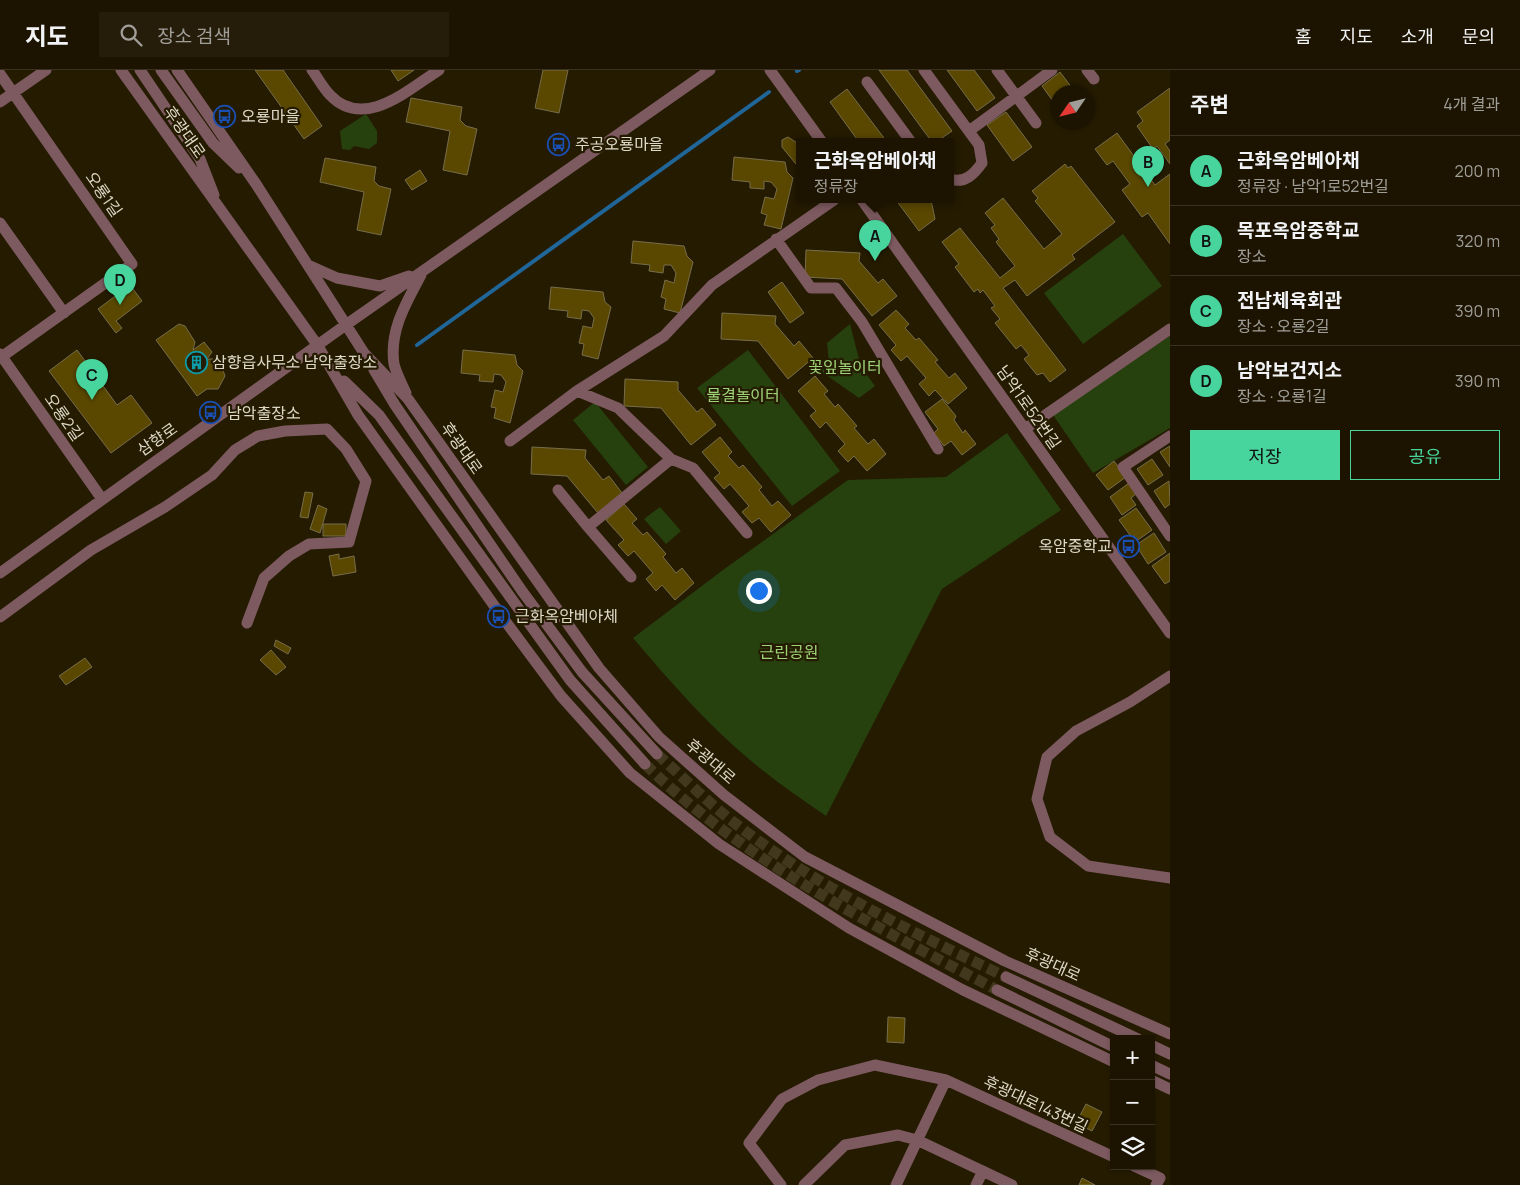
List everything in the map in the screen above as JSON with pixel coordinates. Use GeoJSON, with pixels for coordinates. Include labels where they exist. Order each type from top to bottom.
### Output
{"type":"FeatureCollection","features":[{"type":"Feature","properties":{"kind":"street"},"geometry":{"type":"LineString","coordinates":[[0,102],[46,70]]}},
{"type":"Feature","properties":{"kind":"street","name":"후광대로"},"geometry":{"type":"LineString","coordinates":[[121,70],[318,346],[335,372],[358,415],[503,618],[561,696],[630,773],[719,844],[848,928],[963,990],[1110,1060]]}},
{"type":"Feature","properties":{"kind":"street","name":"후광대로"},"geometry":{"type":"LineString","coordinates":[[140,70],[200,159],[222,214]]}},
{"type":"Feature","properties":{"kind":"street","name":"후광대로"},"geometry":{"type":"LineString","coordinates":[[161,70],[213,143],[256,184]]}},
{"type":"Feature","properties":{"kind":"street","name":"후광대로"},"geometry":{"type":"LineString","coordinates":[[177,70],[256,184],[395,405],[544,620],[582,672],[657,754]]}},
{"type":"Feature","properties":{"kind":"street"},"geometry":{"type":"LineString","coordinates":[[312,70],[331,96],[353,108],[365,110],[378,108],[439,70]]}},
{"type":"Feature","properties":{"kind":"street","name":"삼향로"},"geometry":{"type":"LineString","coordinates":[[0,573],[346,325],[710,70]]}},
{"type":"Feature","properties":{"kind":"street"},"geometry":{"type":"LineString","coordinates":[[770,70],[819,138]]}},
{"type":"Feature","properties":{"kind":"street"},"geometry":{"type":"LineString","coordinates":[[924,70],[979,145],[982,163],[972,176],[957,181],[954,180]]}},
{"type":"Feature","properties":{"kind":"street"},"geometry":{"type":"LineString","coordinates":[[997,70],[1036,123]]}},
{"type":"Feature","properties":{"kind":"street"},"geometry":{"type":"LineString","coordinates":[[969,131],[1052,70]]}},
{"type":"Feature","properties":{"kind":"street","name":"오룡1길"},"geometry":{"type":"LineString","coordinates":[[0,74],[132,264],[1,356]]}},
{"type":"Feature","properties":{"kind":"street"},"geometry":{"type":"LineString","coordinates":[[867,82],[908,138]]}},
{"type":"Feature","properties":{"kind":"street"},"geometry":{"type":"LineString","coordinates":[[510,441],[577,391],[664,336],[712,285],[830,203]]}},
{"type":"Feature","properties":{"kind":"street","name":"남악1로52번길"},"geometry":{"type":"LineString","coordinates":[[868,203],[1025,429],[1170,633]]}},
{"type":"Feature","properties":{"kind":"street"},"geometry":{"type":"LineString","coordinates":[[0,223],[64,313]]}},
{"type":"Feature","properties":{"kind":"street"},"geometry":{"type":"LineString","coordinates":[[776,239],[811,288],[836,288],[862,322],[938,449]]}},
{"type":"Feature","properties":{"kind":"street"},"geometry":{"type":"LineString","coordinates":[[308,265],[337,278],[380,286],[422,272]]}},
{"type":"Feature","properties":{"kind":"street"},"geometry":{"type":"LineString","coordinates":[[408,399],[394,364],[394,337],[401,312],[422,272]]}},
{"type":"Feature","properties":{"kind":"street"},"geometry":{"type":"LineString","coordinates":[[1025,429],[1170,329]]}},
{"type":"Feature","properties":{"kind":"street","name":"후광대로"},"geometry":{"type":"LineString","coordinates":[[364,353],[408,399],[599,668],[658,737],[724,795],[806,857],[1005,961],[1170,1034]]}},
{"type":"Feature","properties":{"kind":"street","name":"오룡2길"},"geometry":{"type":"LineString","coordinates":[[1,356],[102,499]]}},
{"type":"Feature","properties":{"kind":"street","name":"후광대로"},"geometry":{"type":"LineString","coordinates":[[335,372],[379,415],[570,680],[645,764]]}},
{"type":"Feature","properties":{"kind":"street"},"geometry":{"type":"LineString","coordinates":[[577,391],[618,408],[671,459],[693,468],[747,533]]}},
{"type":"Feature","properties":{"kind":"street"},"geometry":{"type":"LineString","coordinates":[[0,618],[90,550],[165,507],[212,475],[235,450],[258,436],[285,431],[326,429],[346,448],[366,480],[349,542],[309,544],[289,556],[264,578],[247,623]]}},
{"type":"Feature","properties":{"kind":"street"},"geometry":{"type":"LineString","coordinates":[[1170,436],[1123,467],[1165,518],[1170,536]]}},
{"type":"Feature","properties":{"kind":"street"},"geometry":{"type":"LineString","coordinates":[[588,527],[671,459]]}},
{"type":"Feature","properties":{"kind":"street"},"geometry":{"type":"LineString","coordinates":[[558,490],[631,577]]}},
{"type":"Feature","properties":{"kind":"street"},"geometry":{"type":"LineString","coordinates":[[1170,676],[1130,702],[1076,731],[1047,757],[1037,799],[1050,836],[1088,866],[1170,878]]}},
{"type":"Feature","properties":{"kind":"street","name":"후광대로"},"geometry":{"type":"LineString","coordinates":[[1006,978],[1129,1035]]}},
{"type":"Feature","properties":{"kind":"street"},"geometry":{"type":"LineString","coordinates":[[997,990],[1110,1045]]}},
{"type":"Feature","properties":{"kind":"street"},"geometry":{"type":"LineString","coordinates":[[1155,1047],[1170,1054]]}},
{"type":"Feature","properties":{"kind":"street","name":"후광대로143번길"},"geometry":{"type":"LineString","coordinates":[[781,1185],[748,1143],[782,1099],[818,1080],[875,1065],[946,1080],[1110,1155]]}},
{"type":"Feature","properties":{"kind":"street"},"geometry":{"type":"LineString","coordinates":[[1155,1067],[1170,1074]]}},
{"type":"Feature","properties":{"kind":"street"},"geometry":{"type":"LineString","coordinates":[[896,1185],[946,1080]]}},
{"type":"Feature","properties":{"kind":"street"},"geometry":{"type":"LineString","coordinates":[[1155,1082],[1170,1089]]}},
{"type":"Feature","properties":{"kind":"street"},"geometry":{"type":"LineString","coordinates":[[804,1185],[845,1145],[898,1136],[917,1140],[1012,1185]]}},
{"type":"Feature","properties":{"kind":"street"},"geometry":{"type":"LineString","coordinates":[[1143,1170],[1160,1178],[1156,1185]]}},
{"type":"Feature","properties":{"kind":"street"},"geometry":{"type":"LineString","coordinates":[[976,1185],[983,1171]]}},
{"type":"Feature","properties":{"kind":"green space"},"geometry":{"type":"Polygon","coordinates":[[[366,114],[377,131],[377,143],[369,149],[354,146],[350,150],[342,149],[340,131],[366,114]]]}},
{"type":"Feature","properties":{"kind":"green space"},"geometry":{"type":"Polygon","coordinates":[[[1123,234],[1162,286],[1083,344],[1044,293],[1123,234]]]}},
{"type":"Feature","properties":{"kind":"green space","name":"꽃잎놀이터"},"geometry":{"type":"Polygon","coordinates":[[[850,324],[861,367],[875,386],[859,398],[816,368],[829,362],[827,343],[850,324]]]}},
{"type":"Feature","properties":{"kind":"green space"},"geometry":{"type":"Polygon","coordinates":[[[1170,336],[1170,428],[1093,473],[1053,415],[1170,336]]]}},
{"type":"Feature","properties":{"kind":"green space","name":"물결놀이터"},"geometry":{"type":"Polygon","coordinates":[[[748,350],[840,471],[792,506],[697,388],[748,350]]]}},
{"type":"Feature","properties":{"kind":"green space"},"geometry":{"type":"Polygon","coordinates":[[[595,402],[648,467],[626,485],[573,420],[595,402]]]}},
{"type":"Feature","properties":{"kind":"green space","name":"근린공원"},"geometry":{"type":"Polygon","coordinates":[[[1007,433],[1061,510],[942,589],[826,816],[769,775],[726,739],[678,690],[633,638],[848,480],[946,477],[1007,433]]]}},
{"type":"Feature","properties":{"kind":"green space"},"geometry":{"type":"Polygon","coordinates":[[[660,507],[681,531],[666,544],[644,519],[660,507]]]}},
{"type":"Feature","properties":{"kind":"building"},"geometry":{"type":"Polygon","coordinates":[[[255,70],[283,70],[322,126],[304,139],[255,70]]]}},
{"type":"Feature","properties":{"kind":"building"},"geometry":{"type":"Polygon","coordinates":[[[391,70],[414,70],[398,81],[391,70]]]}},
{"type":"Feature","properties":{"kind":"building"},"geometry":{"type":"Polygon","coordinates":[[[543,70],[568,70],[559,113],[535,108],[543,70]]]}},
{"type":"Feature","properties":{"kind":"building"},"geometry":{"type":"Polygon","coordinates":[[[879,70],[907,70],[952,131],[942,138],[929,138],[879,70]]]}},
{"type":"Feature","properties":{"kind":"building"},"geometry":{"type":"Polygon","coordinates":[[[947,70],[974,70],[995,98],[977,111],[947,70]]]}},
{"type":"Feature","properties":{"kind":"building"},"geometry":{"type":"Polygon","coordinates":[[[1060,72],[1070,85],[1050,85],[1050,97],[1042,86],[1060,72]]]}},
{"type":"Feature","properties":{"kind":"building"},"geometry":{"type":"Polygon","coordinates":[[[1170,88],[1170,140],[1165,144],[1170,151],[1170,164],[1157,146],[1153,149],[1137,126],[1143,121],[1137,112],[1170,88]]]}},
{"type":"Feature","properties":{"kind":"building"},"geometry":{"type":"Polygon","coordinates":[[[847,89],[884,138],[856,138],[830,102],[847,89]]]}},
{"type":"Feature","properties":{"kind":"building"},"geometry":{"type":"Polygon","coordinates":[[[411,98],[462,107],[460,120],[466,126],[477,129],[467,175],[443,170],[450,131],[406,122],[411,98]]]}},
{"type":"Feature","properties":{"kind":"building"},"geometry":{"type":"Polygon","coordinates":[[[1006,112],[1032,147],[1013,161],[987,125],[1006,112]]]}},
{"type":"Feature","properties":{"kind":"building"},"geometry":{"type":"Polygon","coordinates":[[[1117,133],[1155,185],[1170,174],[1170,244],[1148,213],[1142,217],[1122,190],[1130,184],[1113,161],[1107,165],[1095,149],[1117,133]]]}},
{"type":"Feature","properties":{"kind":"building"},"geometry":{"type":"Polygon","coordinates":[[[788,137],[796,142],[796,164],[782,147],[782,140],[788,137]]]}},
{"type":"Feature","properties":{"kind":"building"},"geometry":{"type":"Polygon","coordinates":[[[734,157],[785,162],[787,172],[793,178],[781,229],[764,225],[767,215],[761,213],[765,197],[774,199],[777,189],[771,182],[764,181],[764,189],[750,188],[750,182],[732,180],[734,157]]]}},
{"type":"Feature","properties":{"kind":"building"},"geometry":{"type":"Polygon","coordinates":[[[325,158],[376,167],[374,181],[379,186],[391,189],[381,235],[357,230],[364,192],[320,182],[325,158]]]}},
{"type":"Feature","properties":{"kind":"building"},"geometry":{"type":"Polygon","coordinates":[[[1065,164],[1068,168],[1071,166],[1115,222],[1072,255],[1075,259],[1027,296],[1015,280],[1003,288],[1066,370],[1050,382],[1043,373],[1037,375],[1024,359],[1029,355],[1021,345],[1016,349],[995,323],[1000,319],[991,308],[995,306],[983,290],[980,293],[978,289],[974,292],[955,267],[959,264],[942,242],[960,228],[1000,278],[1015,266],[996,242],[999,239],[991,228],[995,225],[985,213],[1003,198],[1044,249],[1062,234],[1035,201],[1038,198],[1032,191],[1065,164]]]}},
{"type":"Feature","properties":{"kind":"building"},"geometry":{"type":"Polygon","coordinates":[[[420,170],[427,181],[412,190],[405,180],[420,170]]]}},
{"type":"Feature","properties":{"kind":"building"},"geometry":{"type":"Polygon","coordinates":[[[898,203],[932,203],[935,219],[919,231],[898,203]]]}},
{"type":"Feature","properties":{"kind":"building"},"geometry":{"type":"Polygon","coordinates":[[[633,241],[684,246],[687,256],[693,262],[680,313],[664,309],[666,299],[661,297],[665,280],[674,283],[676,273],[671,265],[664,265],[663,273],[649,271],[650,265],[631,263],[633,241]]]}},
{"type":"Feature","properties":{"kind":"building"},"geometry":{"type":"Polygon","coordinates":[[[806,250],[860,253],[859,261],[878,283],[883,279],[897,296],[872,316],[842,279],[805,277],[806,250]]]}},
{"type":"Feature","properties":{"kind":"building"},"geometry":{"type":"Polygon","coordinates":[[[782,282],[804,313],[790,323],[768,292],[782,282]]]}},
{"type":"Feature","properties":{"kind":"building"},"geometry":{"type":"Polygon","coordinates":[[[130,285],[142,301],[116,321],[122,328],[116,333],[98,309],[130,285]]]}},
{"type":"Feature","properties":{"kind":"building"},"geometry":{"type":"Polygon","coordinates":[[[551,287],[603,292],[605,302],[611,307],[598,359],[582,355],[584,344],[579,343],[583,326],[592,328],[594,318],[589,311],[582,310],[581,319],[567,317],[568,311],[549,309],[551,287]]]}},
{"type":"Feature","properties":{"kind":"building"},"geometry":{"type":"Polygon","coordinates":[[[896,310],[909,324],[905,328],[916,340],[919,338],[938,360],[935,362],[949,378],[955,373],[967,388],[948,404],[935,390],[929,396],[919,384],[926,378],[907,356],[901,361],[891,350],[896,345],[879,325],[896,310]]]}},
{"type":"Feature","properties":{"kind":"building"},"geometry":{"type":"Polygon","coordinates":[[[722,313],[776,316],[775,324],[794,346],[799,341],[813,358],[788,379],[758,341],[721,339],[722,313]]]}},
{"type":"Feature","properties":{"kind":"building","name":"삼향읍사무소 남악출장소"},"geometry":{"type":"Polygon","coordinates":[[[179,324],[185,326],[195,342],[193,350],[204,342],[212,352],[207,359],[217,359],[221,365],[225,376],[218,389],[207,389],[197,396],[156,340],[179,324]]]}},
{"type":"Feature","properties":{"kind":"building"},"geometry":{"type":"Polygon","coordinates":[[[77,350],[117,405],[131,395],[152,423],[111,453],[49,371],[77,350]]]}},
{"type":"Feature","properties":{"kind":"building"},"geometry":{"type":"Polygon","coordinates":[[[463,350],[515,355],[517,365],[523,371],[510,423],[494,418],[496,408],[491,407],[495,390],[503,392],[506,382],[501,375],[494,374],[493,382],[479,381],[480,375],[461,373],[463,350]]]}},
{"type":"Feature","properties":{"kind":"building"},"geometry":{"type":"Polygon","coordinates":[[[815,376],[828,391],[824,394],[835,407],[838,404],[857,426],[854,428],[868,444],[874,439],[886,454],[867,471],[854,456],[848,462],[838,451],[845,444],[826,422],[820,428],[810,416],[816,411],[798,391],[815,376]]]}},
{"type":"Feature","properties":{"kind":"building"},"geometry":{"type":"Polygon","coordinates":[[[625,379],[678,382],[678,390],[697,412],[702,408],[716,425],[691,445],[661,408],[624,406],[625,379]]]}},
{"type":"Feature","properties":{"kind":"building"},"geometry":{"type":"Polygon","coordinates":[[[942,399],[956,416],[954,420],[963,433],[965,430],[976,444],[962,455],[951,441],[944,446],[934,433],[938,429],[925,412],[942,399]]]}},
{"type":"Feature","properties":{"kind":"building"},"geometry":{"type":"Polygon","coordinates":[[[720,437],[732,452],[728,456],[739,468],[743,465],[762,487],[759,490],[772,506],[778,501],[791,515],[771,532],[759,518],[752,523],[742,512],[749,506],[730,484],[724,489],[714,478],[720,473],[702,452],[720,437]]]}},
{"type":"Feature","properties":{"kind":"building"},"geometry":{"type":"Polygon","coordinates":[[[1170,446],[1170,467],[1160,452],[1170,446]]]}},
{"type":"Feature","properties":{"kind":"building"},"geometry":{"type":"Polygon","coordinates":[[[532,447],[586,450],[585,458],[603,480],[609,476],[622,493],[598,513],[567,476],[531,474],[532,447]]]}},
{"type":"Feature","properties":{"kind":"building"},"geometry":{"type":"Polygon","coordinates":[[[1152,459],[1163,475],[1148,485],[1137,469],[1152,459]]]}},
{"type":"Feature","properties":{"kind":"building"},"geometry":{"type":"Polygon","coordinates":[[[1114,461],[1126,477],[1108,490],[1096,475],[1114,461]]]}},
{"type":"Feature","properties":{"kind":"building"},"geometry":{"type":"Polygon","coordinates":[[[1169,481],[1170,504],[1165,508],[1154,491],[1169,481]]]}},
{"type":"Feature","properties":{"kind":"building"},"geometry":{"type":"Polygon","coordinates":[[[1129,483],[1136,494],[1131,498],[1136,505],[1122,515],[1110,497],[1129,483]]]}},
{"type":"Feature","properties":{"kind":"building"},"geometry":{"type":"Polygon","coordinates":[[[305,492],[313,493],[308,518],[300,517],[305,492]]]}},
{"type":"Feature","properties":{"kind":"building"},"geometry":{"type":"Polygon","coordinates":[[[624,504],[637,519],[632,523],[643,535],[647,532],[666,554],[663,557],[676,573],[682,568],[694,583],[675,600],[662,585],[656,591],[646,579],[653,573],[634,551],[628,556],[618,545],[624,540],[606,520],[624,504]]]}},
{"type":"Feature","properties":{"kind":"building"},"geometry":{"type":"Polygon","coordinates":[[[318,505],[327,509],[320,533],[310,529],[318,505]]]}},
{"type":"Feature","properties":{"kind":"building"},"geometry":{"type":"Polygon","coordinates":[[[1136,508],[1152,530],[1135,542],[1119,520],[1136,508]]]}},
{"type":"Feature","properties":{"kind":"building"},"geometry":{"type":"Polygon","coordinates":[[[323,524],[346,524],[346,536],[323,536],[323,524]]]}},
{"type":"Feature","properties":{"kind":"building"},"geometry":{"type":"Polygon","coordinates":[[[1154,533],[1166,552],[1148,564],[1136,545],[1154,533]]]}},
{"type":"Feature","properties":{"kind":"building"},"geometry":{"type":"Polygon","coordinates":[[[1170,553],[1170,581],[1165,584],[1152,566],[1170,553]]]}},
{"type":"Feature","properties":{"kind":"building"},"geometry":{"type":"Polygon","coordinates":[[[339,554],[339,559],[354,556],[356,572],[333,576],[329,556],[339,554]]]}},
{"type":"Feature","properties":{"kind":"building"},"geometry":{"type":"Polygon","coordinates":[[[276,640],[291,648],[288,654],[274,646],[276,640]]]}},
{"type":"Feature","properties":{"kind":"building"},"geometry":{"type":"Polygon","coordinates":[[[271,650],[286,667],[276,675],[260,660],[271,650]]]}},
{"type":"Feature","properties":{"kind":"building"},"geometry":{"type":"Polygon","coordinates":[[[85,658],[92,667],[66,685],[59,676],[85,658]]]}},
{"type":"Feature","properties":{"kind":"building"},"geometry":{"type":"Polygon","coordinates":[[[888,1017],[905,1018],[904,1043],[887,1042],[888,1017]]]}},
{"type":"Feature","properties":{"kind":"building"},"geometry":{"type":"Polygon","coordinates":[[[1086,1104],[1102,1112],[1092,1131],[1076,1123],[1086,1104]]]}},
{"type":"Feature","properties":{"kind":"building"},"geometry":{"type":"Polygon","coordinates":[[[1082,1178],[1095,1185],[1079,1185],[1082,1178]]]}},
{"type":"Feature","properties":{"kind":"waterway"},"geometry":{"type":"LineString","coordinates":[[417,345],[769,92]]}},
{"type":"Feature","properties":{"kind":"tunnel"},"geometry":{"type":"LineString","coordinates":[[657,754],[726,816],[800,869],[867,908],[1006,977]]}},
{"type":"Feature","properties":{"kind":"tunnel"},"geometry":{"type":"LineString","coordinates":[[645,764],[725,832],[768,862],[858,916],[997,990]]}},
{"type":"Feature","properties":{"kind":"place","name":"오룡마을"},"geometry":{"type":"Point","coordinates":[225,116]}},
{"type":"Feature","properties":{"kind":"place","name":"주공오룡마을"},"geometry":{"type":"Point","coordinates":[559,144]}},
{"type":"Feature","properties":{"kind":"place","name":"목포옥암중학교"},"geometry":{"type":"Point","coordinates":[1148,187]}},
{"type":"Feature","properties":{"kind":"place","name":"근화옥암베아채"},"geometry":{"type":"Point","coordinates":[875,261]}},
{"type":"Feature","properties":{"kind":"place","name":"남악보건지소"},"geometry":{"type":"Point","coordinates":[120,305]}},
{"type":"Feature","properties":{"kind":"place","name":"삼향읍사무소 남악출장소"},"geometry":{"type":"Point","coordinates":[196,362]}},
{"type":"Feature","properties":{"kind":"place","name":"전남체육회관"},"geometry":{"type":"Point","coordinates":[92,400]}},
{"type":"Feature","properties":{"kind":"place","name":"남악출장소"},"geometry":{"type":"Point","coordinates":[211,413]}},
{"type":"Feature","properties":{"kind":"place","name":"옥암중학교"},"geometry":{"type":"Point","coordinates":[1128,546]}},
{"type":"Feature","properties":{"kind":"place","name":"근화옥암베아체"},"geometry":{"type":"Point","coordinates":[499,616]}}]}
